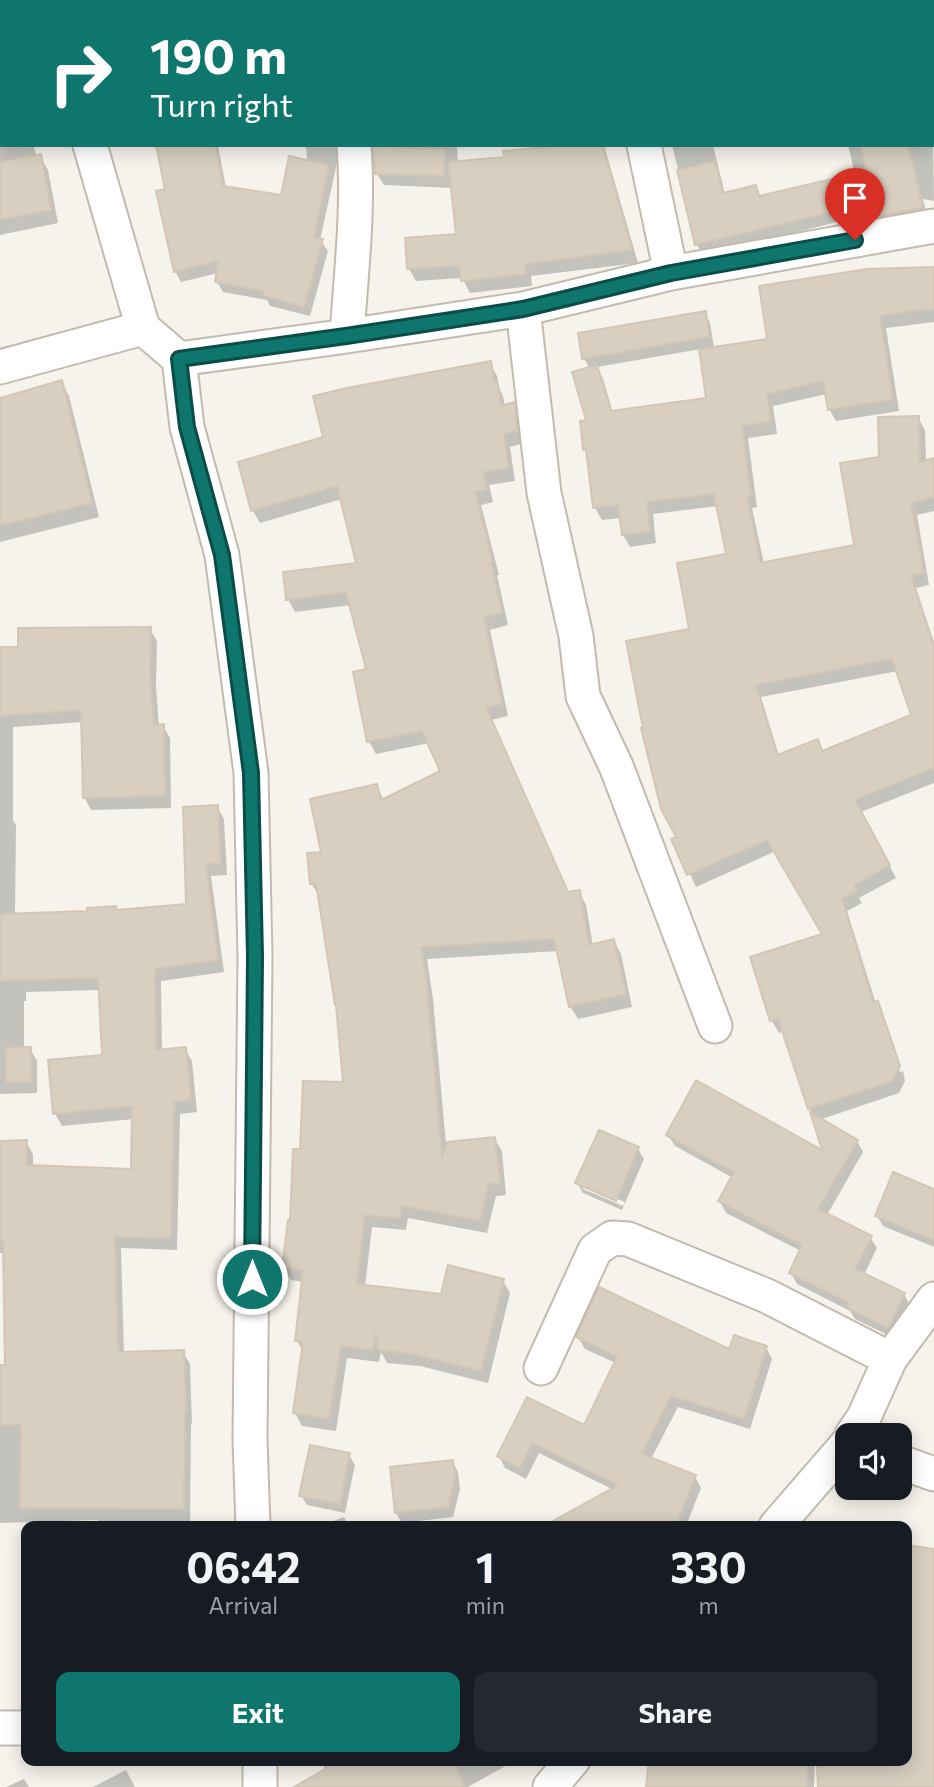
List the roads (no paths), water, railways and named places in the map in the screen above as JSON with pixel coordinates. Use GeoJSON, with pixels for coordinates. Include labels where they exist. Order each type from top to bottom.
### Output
{"type":"FeatureCollection","features":[{"type":"Feature","properties":{"kind":"street"},"geometry":{"type":"LineString","coordinates":[[91,147],[143,328],[179,359],[187,427],[222,555],[251,773],[255,957],[250,1440],[253,1521]]}},
{"type":"Feature","properties":{"kind":"street"},"geometry":{"type":"LineString","coordinates":[[346,336],[354,241],[354,147]]}},
{"type":"Feature","properties":{"kind":"street"},"geometry":{"type":"LineString","coordinates":[[644,147],[671,273]]}},
{"type":"Feature","properties":{"kind":"street"},"geometry":{"type":"LineString","coordinates":[[179,359],[523,309],[671,273],[934,226]]}},
{"type":"Feature","properties":{"kind":"street"},"geometry":{"type":"LineString","coordinates":[[523,309],[544,493],[576,636],[583,696],[617,766],[715,1026]]}},
{"type":"Feature","properties":{"kind":"street"},"geometry":{"type":"LineString","coordinates":[[0,367],[143,328]]}},
{"type":"Feature","properties":{"kind":"street"},"geometry":{"type":"LineString","coordinates":[[541,1368],[595,1250],[612,1238],[628,1239],[767,1296],[890,1359]]}},
{"type":"Feature","properties":{"kind":"street"},"geometry":{"type":"LineString","coordinates":[[860,1423],[890,1359],[934,1299]]}},
{"type":"Feature","properties":{"kind":"street"},"geometry":{"type":"LineString","coordinates":[[780,1521],[835,1458]]}},
{"type":"Feature","properties":{"kind":"street"},"geometry":{"type":"LineString","coordinates":[[912,1466],[934,1474]]}},
{"type":"Feature","properties":{"kind":"street"},"geometry":{"type":"LineString","coordinates":[[0,1728],[21,1728]]}},
{"type":"Feature","properties":{"kind":"street"},"geometry":{"type":"LineString","coordinates":[[260,1766],[260,1787]]}},
{"type":"Feature","properties":{"kind":"street"},"geometry":{"type":"LineString","coordinates":[[550,1787],[568,1766]]}}]}
